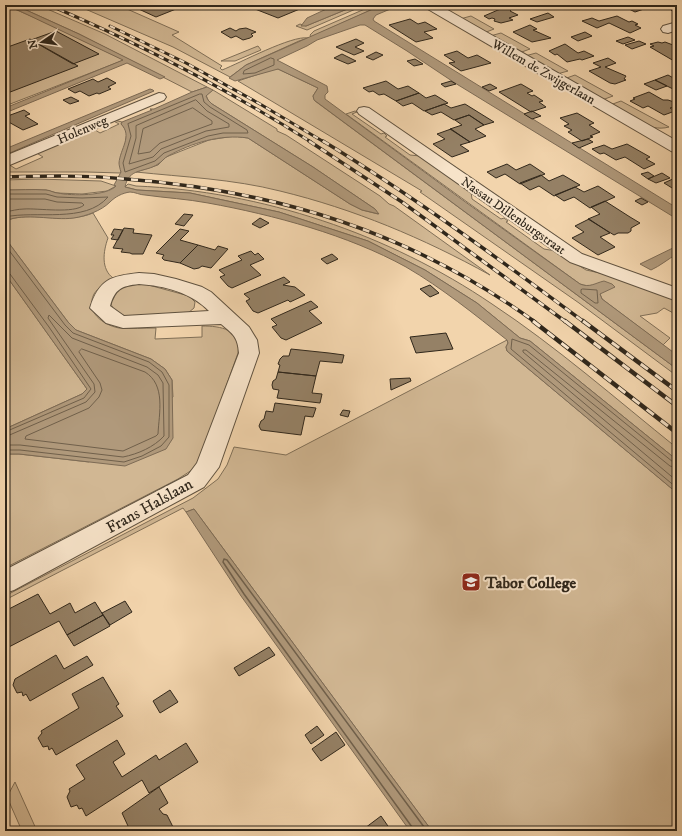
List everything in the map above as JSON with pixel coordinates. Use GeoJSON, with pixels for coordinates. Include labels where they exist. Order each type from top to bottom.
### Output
{"type":"FeatureCollection","features":[{"type":"Feature","properties":{"kind":"street","name":"Willem de Zwijgerlaan"},"geometry":{"type":"LineString","coordinates":[[430,5],[677,148]]}},
{"type":"Feature","properties":{"kind":"street","name":"Holenweg"},"geometry":{"type":"LineString","coordinates":[[5,162],[159,97]]}},
{"type":"Feature","properties":{"kind":"street","name":"Nassau Dillenburgstraat"},"geometry":{"type":"LineString","coordinates":[[364,111],[576,258],[601,268],[658,286],[677,295]]}},
{"type":"Feature","properties":{"kind":"street"},"geometry":{"type":"LineString","coordinates":[[658,137],[677,129]]}},
{"type":"Feature","properties":{"kind":"street","name":"Frans Halslaan"},"geometry":{"type":"LineString","coordinates":[[5,582],[196,481],[207,467],[249,353],[247,336],[206,297],[196,291],[151,279],[138,278],[118,282],[105,292],[100,300],[100,308],[105,314],[123,322],[226,317]]}},
{"type":"Feature","properties":{"kind":"shaded area"},"geometry":{"type":"Polygon","coordinates":[[[5,5],[38,19],[124,60],[5,106],[5,5]]]}},
{"type":"Feature","properties":{"kind":"shaded area"},"geometry":{"type":"Polygon","coordinates":[[[15,5],[38,5],[105,34],[207,87],[192,92],[79,34],[15,5]]]}},
{"type":"Feature","properties":{"kind":"shaded area"},"geometry":{"type":"Polygon","coordinates":[[[76,5],[118,5],[179,32],[172,35],[222,66],[220,68],[222,70],[279,45],[300,38],[308,38],[246,65],[230,77],[173,47],[76,5]]]}},
{"type":"Feature","properties":{"kind":"shaded area"},"geometry":{"type":"Polygon","coordinates":[[[357,5],[365,5],[307,30],[296,26],[300,24],[306,26],[357,5]]]}},
{"type":"Feature","properties":{"kind":"shaded area"},"geometry":{"type":"Polygon","coordinates":[[[374,5],[382,5],[311,37],[310,35],[314,31],[374,5]]]}},
{"type":"Feature","properties":{"kind":"shaded area"},"geometry":{"type":"Polygon","coordinates":[[[471,16],[494,29],[484,33],[460,19],[471,16]]]}},
{"type":"Feature","properties":{"kind":"shaded area"},"geometry":{"type":"Polygon","coordinates":[[[501,33],[530,49],[519,53],[490,36],[501,33]]]}},
{"type":"Feature","properties":{"kind":"shaded area"},"geometry":{"type":"Polygon","coordinates":[[[258,46],[261,50],[235,61],[221,61],[258,46]]]}},
{"type":"Feature","properties":{"kind":"shaded area"},"geometry":{"type":"Polygon","coordinates":[[[536,53],[568,71],[557,74],[525,56],[536,53]]]}},
{"type":"Feature","properties":{"kind":"shaded area"},"geometry":{"type":"Polygon","coordinates":[[[278,69],[318,88],[313,96],[315,101],[677,369],[677,376],[579,303],[420,192],[422,191],[238,81],[278,69]]]}},
{"type":"Feature","properties":{"kind":"shaded area"},"geometry":{"type":"Polygon","coordinates":[[[575,75],[613,96],[602,100],[564,79],[575,75]]]}},
{"type":"Feature","properties":{"kind":"shaded area"},"geometry":{"type":"Polygon","coordinates":[[[213,90],[277,129],[277,131],[286,135],[380,196],[389,204],[394,206],[490,275],[439,249],[388,226],[308,198],[244,184],[136,172],[158,165],[166,157],[209,140],[234,136],[248,138],[350,204],[362,210],[378,214],[375,209],[313,167],[212,104],[206,95],[213,90]]]}},
{"type":"Feature","properties":{"kind":"shaded area"},"geometry":{"type":"Polygon","coordinates":[[[621,101],[669,127],[661,128],[646,125],[638,122],[610,105],[621,101]]]}},
{"type":"Feature","properties":{"kind":"shaded area"},"geometry":{"type":"Polygon","coordinates":[[[355,111],[357,112],[352,114],[381,134],[384,133],[387,136],[385,137],[410,155],[420,156],[471,192],[472,199],[501,219],[504,218],[508,221],[506,222],[544,249],[556,251],[586,270],[609,275],[677,301],[677,315],[664,308],[657,313],[640,316],[670,338],[663,345],[602,299],[601,293],[594,285],[587,286],[580,284],[346,114],[355,111]]]}},
{"type":"Feature","properties":{"kind":"shaded area"},"geometry":{"type":"Polygon","coordinates":[[[110,119],[122,122],[121,123],[127,132],[120,173],[5,172],[5,165],[8,164],[16,169],[43,157],[35,152],[92,128],[100,133],[119,124],[110,119]]]}},
{"type":"Feature","properties":{"kind":"shaded area"},"geometry":{"type":"Polygon","coordinates":[[[38,179],[101,181],[116,186],[107,191],[82,194],[57,193],[46,190],[5,190],[5,180],[38,179]]]}},
{"type":"Feature","properties":{"kind":"shaded area"},"geometry":{"type":"Polygon","coordinates":[[[128,184],[230,197],[276,207],[367,237],[410,257],[452,279],[492,304],[540,338],[677,448],[677,460],[530,341],[520,338],[477,303],[425,270],[368,241],[279,212],[190,193],[137,190],[125,187],[128,184]]]}},
{"type":"Feature","properties":{"kind":"shaded area"},"geometry":{"type":"Polygon","coordinates":[[[93,213],[108,238],[104,260],[106,270],[113,278],[100,287],[94,294],[92,306],[97,317],[107,324],[119,328],[156,328],[155,339],[202,337],[202,326],[223,328],[233,334],[236,339],[238,353],[200,459],[192,470],[178,479],[5,568],[5,454],[19,454],[89,462],[173,397],[172,380],[165,369],[151,359],[76,330],[68,322],[5,238],[5,221],[15,218],[71,218],[93,213]]]}},
{"type":"Feature","properties":{"kind":"shaded area"},"geometry":{"type":"Polygon","coordinates":[[[5,274],[87,389],[82,394],[5,429],[5,274]]]}},
{"type":"Feature","properties":{"kind":"shaded area"},"geometry":{"type":"Polygon","coordinates":[[[133,284],[145,284],[189,296],[195,302],[194,308],[188,313],[130,317],[118,313],[114,309],[111,301],[115,292],[121,288],[133,284]]]}},
{"type":"Feature","properties":{"kind":"shaded area","name":"Tabor College"},"geometry":{"type":"Polygon","coordinates":[[[507,340],[507,351],[677,493],[677,831],[432,831],[194,509],[186,512],[183,508],[5,600],[5,596],[193,498],[218,479],[227,465],[234,447],[286,455],[507,340]]]}},
{"type":"Feature","properties":{"kind":"shaded area"},"geometry":{"type":"Polygon","coordinates":[[[15,782],[37,831],[22,831],[7,797],[15,782]]]}},
{"type":"Feature","properties":{"kind":"water"},"geometry":{"type":"Polygon","coordinates":[[[7,5],[15,5],[79,34],[165,77],[160,79],[127,63],[5,113],[5,108],[123,60],[7,5]]]}},
{"type":"Feature","properties":{"kind":"water"},"geometry":{"type":"Polygon","coordinates":[[[335,5],[357,5],[306,26],[301,26],[307,18],[335,5]]]}},
{"type":"Feature","properties":{"kind":"water"},"geometry":{"type":"Polygon","coordinates":[[[382,5],[400,5],[376,15],[373,19],[374,21],[677,208],[677,219],[455,83],[365,25],[360,25],[317,40],[277,60],[327,86],[328,92],[325,95],[325,99],[580,284],[590,285],[604,281],[612,284],[615,287],[600,294],[602,299],[677,355],[677,369],[314,100],[313,96],[318,88],[278,69],[235,81],[229,78],[246,65],[382,5]]]}},
{"type":"Feature","properties":{"kind":"water"},"geometry":{"type":"Polygon","coordinates":[[[207,87],[213,90],[206,96],[212,104],[313,167],[375,209],[379,214],[362,210],[350,204],[248,138],[227,137],[206,141],[187,147],[168,156],[153,167],[134,173],[130,176],[125,187],[137,190],[190,193],[279,212],[368,241],[425,270],[477,303],[520,338],[530,341],[677,460],[677,493],[507,351],[507,340],[445,292],[419,275],[406,267],[360,245],[284,220],[259,214],[200,202],[143,195],[134,192],[124,193],[98,210],[79,217],[66,219],[22,217],[5,221],[5,190],[49,190],[56,193],[80,195],[105,192],[116,186],[114,185],[121,172],[119,163],[126,138],[126,133],[121,124],[122,122],[152,110],[150,109],[154,109],[207,87]]]}},
{"type":"Feature","properties":{"kind":"water"},"geometry":{"type":"Polygon","coordinates":[[[150,89],[154,91],[5,155],[5,149],[150,89]]]}},
{"type":"Feature","properties":{"kind":"water"},"geometry":{"type":"Polygon","coordinates":[[[5,238],[68,322],[76,330],[151,359],[165,369],[172,380],[173,438],[166,449],[125,466],[19,454],[5,454],[5,429],[82,394],[87,389],[5,274],[5,238]]]}},
{"type":"Feature","properties":{"kind":"water"},"geometry":{"type":"Polygon","coordinates":[[[677,246],[677,254],[658,267],[651,270],[640,264],[677,246]]]}},
{"type":"Feature","properties":{"kind":"water"},"geometry":{"type":"Polygon","coordinates":[[[194,509],[432,831],[410,831],[241,596],[186,512],[194,509]]]}},
{"type":"Feature","properties":{"kind":"building"},"geometry":{"type":"Polygon","coordinates":[[[130,5],[167,5],[176,9],[156,17],[130,5]]]}},
{"type":"Feature","properties":{"kind":"building"},"geometry":{"type":"Polygon","coordinates":[[[265,5],[307,6],[278,18],[255,9],[265,5]]]}},
{"type":"Feature","properties":{"kind":"building"},"geometry":{"type":"Polygon","coordinates":[[[621,5],[636,5],[644,9],[635,12],[621,5]]]}},
{"type":"Feature","properties":{"kind":"building"},"geometry":{"type":"Polygon","coordinates":[[[666,5],[677,5],[677,13],[671,10],[674,9],[666,5]]]}},
{"type":"Feature","properties":{"kind":"building"},"geometry":{"type":"Polygon","coordinates":[[[505,7],[512,9],[510,11],[518,15],[509,18],[513,20],[501,23],[494,21],[495,19],[489,19],[484,16],[505,7]]]}},
{"type":"Feature","properties":{"kind":"building"},"geometry":{"type":"Polygon","coordinates":[[[548,13],[554,17],[537,22],[530,19],[548,13]]]}},
{"type":"Feature","properties":{"kind":"building"},"geometry":{"type":"Polygon","coordinates":[[[617,16],[629,22],[632,21],[638,24],[635,25],[641,28],[630,33],[609,23],[597,28],[582,21],[592,18],[599,21],[617,16]]]}},
{"type":"Feature","properties":{"kind":"building"},"geometry":{"type":"Polygon","coordinates":[[[410,19],[418,24],[425,22],[437,29],[424,32],[433,38],[416,42],[389,25],[410,19]]]}},
{"type":"Feature","properties":{"kind":"building"},"geometry":{"type":"Polygon","coordinates":[[[530,25],[537,29],[533,30],[551,38],[532,42],[513,32],[530,25]]]}},
{"type":"Feature","properties":{"kind":"building"},"geometry":{"type":"Polygon","coordinates":[[[230,28],[236,31],[246,28],[256,32],[251,34],[253,36],[250,38],[243,40],[236,36],[231,38],[221,32],[230,28]]]}},
{"type":"Feature","properties":{"kind":"building"},"geometry":{"type":"Polygon","coordinates":[[[56,31],[99,54],[73,64],[31,40],[56,31]]]}},
{"type":"Feature","properties":{"kind":"building"},"geometry":{"type":"Polygon","coordinates":[[[585,32],[592,36],[578,41],[571,37],[585,32]]]}},
{"type":"Feature","properties":{"kind":"building"},"geometry":{"type":"Polygon","coordinates":[[[628,37],[635,40],[623,44],[616,41],[628,37]]]}},
{"type":"Feature","properties":{"kind":"building"},"geometry":{"type":"Polygon","coordinates":[[[30,39],[78,66],[5,94],[5,48],[30,39]]]}},
{"type":"Feature","properties":{"kind":"building"},"geometry":{"type":"Polygon","coordinates":[[[356,39],[364,43],[355,47],[364,51],[354,55],[336,47],[356,39]]]}},
{"type":"Feature","properties":{"kind":"building"},"geometry":{"type":"Polygon","coordinates":[[[639,41],[646,44],[632,49],[625,45],[639,41]]]}},
{"type":"Feature","properties":{"kind":"building"},"geometry":{"type":"Polygon","coordinates":[[[658,42],[677,45],[677,60],[674,61],[650,47],[654,46],[650,44],[658,42]]]}},
{"type":"Feature","properties":{"kind":"building"},"geometry":{"type":"Polygon","coordinates":[[[565,44],[578,53],[584,51],[594,56],[582,60],[580,59],[567,62],[557,54],[555,55],[549,51],[565,44]]]}},
{"type":"Feature","properties":{"kind":"building"},"geometry":{"type":"Polygon","coordinates":[[[457,51],[468,58],[477,55],[491,63],[461,71],[449,63],[455,62],[444,55],[457,51]]]}},
{"type":"Feature","properties":{"kind":"building"},"geometry":{"type":"Polygon","coordinates":[[[376,52],[383,55],[373,60],[366,57],[376,52]]]}},
{"type":"Feature","properties":{"kind":"building"},"geometry":{"type":"Polygon","coordinates":[[[342,54],[356,61],[348,64],[334,58],[342,54]]]}},
{"type":"Feature","properties":{"kind":"building"},"geometry":{"type":"Polygon","coordinates":[[[608,58],[616,63],[605,67],[626,76],[624,79],[626,80],[615,84],[610,83],[589,71],[601,67],[593,63],[608,58]]]}},
{"type":"Feature","properties":{"kind":"building"},"geometry":{"type":"Polygon","coordinates":[[[415,59],[423,64],[414,66],[407,61],[415,59]]]}},
{"type":"Feature","properties":{"kind":"building"},"geometry":{"type":"Polygon","coordinates":[[[668,75],[677,80],[677,87],[673,89],[655,80],[668,75]]]}},
{"type":"Feature","properties":{"kind":"building"},"geometry":{"type":"Polygon","coordinates":[[[107,78],[116,83],[108,87],[111,89],[99,94],[97,93],[89,96],[80,91],[75,93],[68,89],[93,79],[98,82],[107,78]]]}},
{"type":"Feature","properties":{"kind":"building"},"geometry":{"type":"Polygon","coordinates":[[[655,80],[667,86],[656,90],[644,84],[655,80]]]}},
{"type":"Feature","properties":{"kind":"building"},"geometry":{"type":"Polygon","coordinates":[[[386,81],[398,89],[408,86],[419,93],[396,101],[384,94],[379,95],[373,91],[369,92],[363,88],[386,81]]]}},
{"type":"Feature","properties":{"kind":"building"},"geometry":{"type":"Polygon","coordinates":[[[451,81],[456,84],[445,87],[441,84],[451,81]]]}},
{"type":"Feature","properties":{"kind":"building"},"geometry":{"type":"Polygon","coordinates":[[[490,84],[497,88],[489,91],[482,87],[490,84]]]}},
{"type":"Feature","properties":{"kind":"building"},"geometry":{"type":"Polygon","coordinates":[[[521,84],[533,91],[527,93],[532,96],[534,95],[543,101],[539,102],[546,107],[531,112],[499,92],[521,84]]]}},
{"type":"Feature","properties":{"kind":"building"},"geometry":{"type":"Polygon","coordinates":[[[649,92],[663,100],[677,103],[677,106],[670,108],[675,111],[664,115],[648,106],[643,108],[630,101],[635,99],[633,98],[649,92]]]}},
{"type":"Feature","properties":{"kind":"building"},"geometry":{"type":"Polygon","coordinates":[[[419,93],[426,98],[435,95],[448,103],[424,111],[412,103],[403,106],[396,101],[419,93]]]}},
{"type":"Feature","properties":{"kind":"building"},"geometry":{"type":"Polygon","coordinates":[[[71,97],[79,101],[70,104],[63,100],[71,97]]]}},
{"type":"Feature","properties":{"kind":"building"},"geometry":{"type":"Polygon","coordinates":[[[444,104],[451,108],[465,104],[494,122],[484,125],[469,115],[454,120],[441,112],[432,115],[425,111],[444,104]]]}},
{"type":"Feature","properties":{"kind":"building"},"geometry":{"type":"Polygon","coordinates":[[[24,110],[30,114],[25,116],[38,124],[23,130],[5,120],[5,117],[24,110]]]}},
{"type":"Feature","properties":{"kind":"building"},"geometry":{"type":"Polygon","coordinates":[[[532,111],[541,116],[532,119],[524,114],[532,111]]]}},
{"type":"Feature","properties":{"kind":"building"},"geometry":{"type":"Polygon","coordinates":[[[577,113],[594,123],[589,125],[600,132],[590,136],[593,137],[582,141],[568,132],[572,130],[564,126],[569,124],[560,118],[577,113]]]}},
{"type":"Feature","properties":{"kind":"building"},"geometry":{"type":"Polygon","coordinates":[[[469,115],[484,125],[475,129],[486,136],[470,142],[450,129],[462,125],[455,120],[469,115]]]}},
{"type":"Feature","properties":{"kind":"building"},"geometry":{"type":"Polygon","coordinates":[[[451,129],[470,142],[460,145],[469,151],[452,157],[433,144],[445,139],[437,134],[451,129]]]}},
{"type":"Feature","properties":{"kind":"building"},"geometry":{"type":"Polygon","coordinates":[[[588,139],[593,142],[579,148],[572,143],[588,139]]]}},
{"type":"Feature","properties":{"kind":"building"},"geometry":{"type":"Polygon","coordinates":[[[627,144],[650,157],[646,159],[655,164],[644,169],[625,157],[616,160],[604,153],[600,154],[592,149],[604,145],[612,149],[627,144]]]}},
{"type":"Feature","properties":{"kind":"building"},"geometry":{"type":"Polygon","coordinates":[[[507,164],[516,170],[530,164],[545,174],[520,184],[505,174],[496,178],[487,172],[507,164]]]}},
{"type":"Feature","properties":{"kind":"building"},"geometry":{"type":"Polygon","coordinates":[[[648,172],[654,176],[648,179],[641,174],[648,172]]]}},
{"type":"Feature","properties":{"kind":"building"},"geometry":{"type":"Polygon","coordinates":[[[662,173],[670,178],[656,183],[648,179],[662,173]]]}},
{"type":"Feature","properties":{"kind":"building"},"geometry":{"type":"Polygon","coordinates":[[[541,175],[549,181],[563,175],[580,185],[554,196],[539,186],[530,190],[520,183],[541,175]]]}},
{"type":"Feature","properties":{"kind":"building"},"geometry":{"type":"Polygon","coordinates":[[[677,177],[677,191],[664,183],[677,177]]]}},
{"type":"Feature","properties":{"kind":"building"},"geometry":{"type":"Polygon","coordinates":[[[598,186],[615,197],[590,208],[574,197],[564,201],[555,195],[575,187],[584,192],[598,186]]]}},
{"type":"Feature","properties":{"kind":"building"},"geometry":{"type":"Polygon","coordinates":[[[641,198],[648,202],[642,205],[635,201],[641,198]]]}},
{"type":"Feature","properties":{"kind":"building"},"geometry":{"type":"Polygon","coordinates":[[[605,201],[640,223],[631,228],[631,231],[628,233],[618,233],[614,235],[588,219],[600,214],[591,207],[605,201]]]}},
{"type":"Feature","properties":{"kind":"building"},"geometry":{"type":"Polygon","coordinates":[[[184,214],[193,215],[184,226],[175,224],[184,214]]]}},
{"type":"Feature","properties":{"kind":"building"},"geometry":{"type":"Polygon","coordinates":[[[260,218],[269,223],[260,228],[252,224],[260,218]]]}},
{"type":"Feature","properties":{"kind":"building"},"geometry":{"type":"Polygon","coordinates":[[[589,219],[610,233],[600,237],[615,247],[598,255],[572,238],[584,232],[575,226],[589,219]]]}},
{"type":"Feature","properties":{"kind":"building"},"geometry":{"type":"Polygon","coordinates":[[[124,228],[134,229],[133,233],[152,235],[143,254],[121,252],[123,249],[113,248],[124,228]]]}},
{"type":"Feature","properties":{"kind":"building"},"geometry":{"type":"Polygon","coordinates":[[[114,229],[123,230],[118,240],[111,239],[114,235],[111,235],[114,229]]]}},
{"type":"Feature","properties":{"kind":"building"},"geometry":{"type":"Polygon","coordinates":[[[180,229],[189,231],[180,240],[198,245],[180,263],[164,260],[162,258],[164,255],[156,253],[180,229]]]}},
{"type":"Feature","properties":{"kind":"building"},"geometry":{"type":"Polygon","coordinates":[[[198,245],[215,250],[218,246],[228,249],[211,268],[202,266],[194,269],[180,263],[198,245]]]}},
{"type":"Feature","properties":{"kind":"building"},"geometry":{"type":"Polygon","coordinates":[[[251,251],[255,255],[258,253],[264,259],[250,265],[261,275],[232,288],[228,286],[220,277],[225,275],[219,270],[242,260],[238,256],[251,251]]]}},
{"type":"Feature","properties":{"kind":"building"},"geometry":{"type":"Polygon","coordinates":[[[332,254],[338,259],[327,264],[321,259],[332,254]]]}},
{"type":"Feature","properties":{"kind":"building"},"geometry":{"type":"Polygon","coordinates":[[[284,277],[290,282],[283,285],[295,287],[305,295],[290,302],[288,300],[258,313],[253,311],[246,301],[250,299],[244,294],[284,277]]]}},
{"type":"Feature","properties":{"kind":"building"},"geometry":{"type":"Polygon","coordinates":[[[430,285],[439,293],[430,297],[420,289],[430,285]]]}},
{"type":"Feature","properties":{"kind":"building"},"geometry":{"type":"Polygon","coordinates":[[[311,301],[318,307],[309,311],[322,323],[286,340],[281,338],[272,327],[277,325],[271,319],[311,301]]]}},
{"type":"Feature","properties":{"kind":"building"},"geometry":{"type":"Polygon","coordinates":[[[446,333],[453,349],[416,353],[410,337],[446,333]]]}},
{"type":"Feature","properties":{"kind":"building"},"geometry":{"type":"Polygon","coordinates":[[[291,349],[344,355],[342,363],[320,361],[316,376],[278,372],[280,365],[278,364],[280,359],[283,356],[289,356],[291,349]]]}},
{"type":"Feature","properties":{"kind":"building"},"geometry":{"type":"Polygon","coordinates":[[[278,372],[316,376],[312,393],[322,394],[320,403],[277,398],[279,390],[273,389],[272,385],[278,372]]]}},
{"type":"Feature","properties":{"kind":"building"},"geometry":{"type":"Polygon","coordinates":[[[410,378],[411,381],[391,390],[390,379],[410,378]]]}},
{"type":"Feature","properties":{"kind":"building"},"geometry":{"type":"Polygon","coordinates":[[[275,403],[316,408],[313,417],[305,416],[301,435],[261,430],[259,426],[261,421],[264,419],[266,411],[273,412],[275,403]]]}},
{"type":"Feature","properties":{"kind":"building"},"geometry":{"type":"Polygon","coordinates":[[[343,410],[350,411],[348,417],[340,415],[343,410]]]}},
{"type":"Feature","properties":{"kind":"building"},"geometry":{"type":"Polygon","coordinates":[[[38,594],[50,614],[70,603],[75,613],[95,602],[103,615],[67,635],[59,621],[5,649],[5,611],[38,594]]]}},
{"type":"Feature","properties":{"kind":"building"},"geometry":{"type":"Polygon","coordinates":[[[125,601],[132,612],[110,625],[102,613],[125,601]]]}},
{"type":"Feature","properties":{"kind":"building"},"geometry":{"type":"Polygon","coordinates":[[[103,615],[110,626],[74,646],[67,635],[103,615]]]}},
{"type":"Feature","properties":{"kind":"building"},"geometry":{"type":"Polygon","coordinates":[[[269,647],[275,655],[239,676],[234,668],[269,647]]]}},
{"type":"Feature","properties":{"kind":"building"},"geometry":{"type":"Polygon","coordinates":[[[56,655],[64,669],[87,656],[93,665],[30,701],[26,694],[23,696],[22,692],[17,693],[13,685],[15,679],[56,655]]]}},
{"type":"Feature","properties":{"kind":"building"},"geometry":{"type":"Polygon","coordinates":[[[103,677],[119,704],[116,706],[123,716],[56,755],[52,748],[49,750],[48,746],[43,747],[38,738],[42,733],[41,731],[79,708],[72,694],[103,677]]]}},
{"type":"Feature","properties":{"kind":"building"},"geometry":{"type":"Polygon","coordinates":[[[170,690],[178,702],[160,713],[153,701],[170,690]]]}},
{"type":"Feature","properties":{"kind":"building"},"geometry":{"type":"Polygon","coordinates":[[[317,726],[324,735],[311,744],[305,735],[317,726]]]}},
{"type":"Feature","properties":{"kind":"building"},"geometry":{"type":"Polygon","coordinates":[[[336,732],[345,745],[321,761],[312,749],[336,732]]]}},
{"type":"Feature","properties":{"kind":"building"},"geometry":{"type":"Polygon","coordinates":[[[117,740],[125,754],[113,762],[122,777],[156,755],[159,760],[186,743],[198,762],[149,793],[142,780],[86,816],[82,808],[79,809],[77,805],[71,807],[67,797],[70,791],[69,789],[85,779],[76,765],[117,740]]]}},
{"type":"Feature","properties":{"kind":"building"},"geometry":{"type":"Polygon","coordinates":[[[159,787],[168,803],[159,809],[163,814],[167,815],[175,831],[120,831],[128,826],[122,813],[159,787]]]}},
{"type":"Feature","properties":{"kind":"building"},"geometry":{"type":"Polygon","coordinates":[[[381,816],[390,829],[388,831],[361,831],[381,816]]]}},
{"type":"Feature","properties":{"kind":"railway"},"geometry":{"type":"LineString","coordinates":[[49,5],[117,35],[183,68],[279,122],[311,142]]}},
{"type":"Feature","properties":{"kind":"railway"},"geometry":{"type":"LineString","coordinates":[[110,26],[186,63],[324,142]]}},
{"type":"Feature","properties":{"kind":"railway"},"geometry":{"type":"LineString","coordinates":[[309,141],[402,202],[566,322]]}},
{"type":"Feature","properties":{"kind":"railway"},"geometry":{"type":"LineString","coordinates":[[323,141],[423,206],[584,322]]}},
{"type":"Feature","properties":{"kind":"railway"},"geometry":{"type":"LineString","coordinates":[[5,177],[81,176],[126,179],[182,185],[236,194],[289,206],[341,221],[391,240],[440,263],[488,291],[535,322]]}},
{"type":"Feature","properties":{"kind":"railway"},"geometry":{"type":"LineString","coordinates":[[533,321],[677,433]]}},
{"type":"Feature","properties":{"kind":"railway"},"geometry":{"type":"LineString","coordinates":[[565,321],[677,406]]}},
{"type":"Feature","properties":{"kind":"railway"},"geometry":{"type":"LineString","coordinates":[[583,321],[677,391]]}},
{"type":"Feature","properties":{"kind":"place","name":"Tabor College"},"geometry":{"type":"Point","coordinates":[471,582]}}]}
